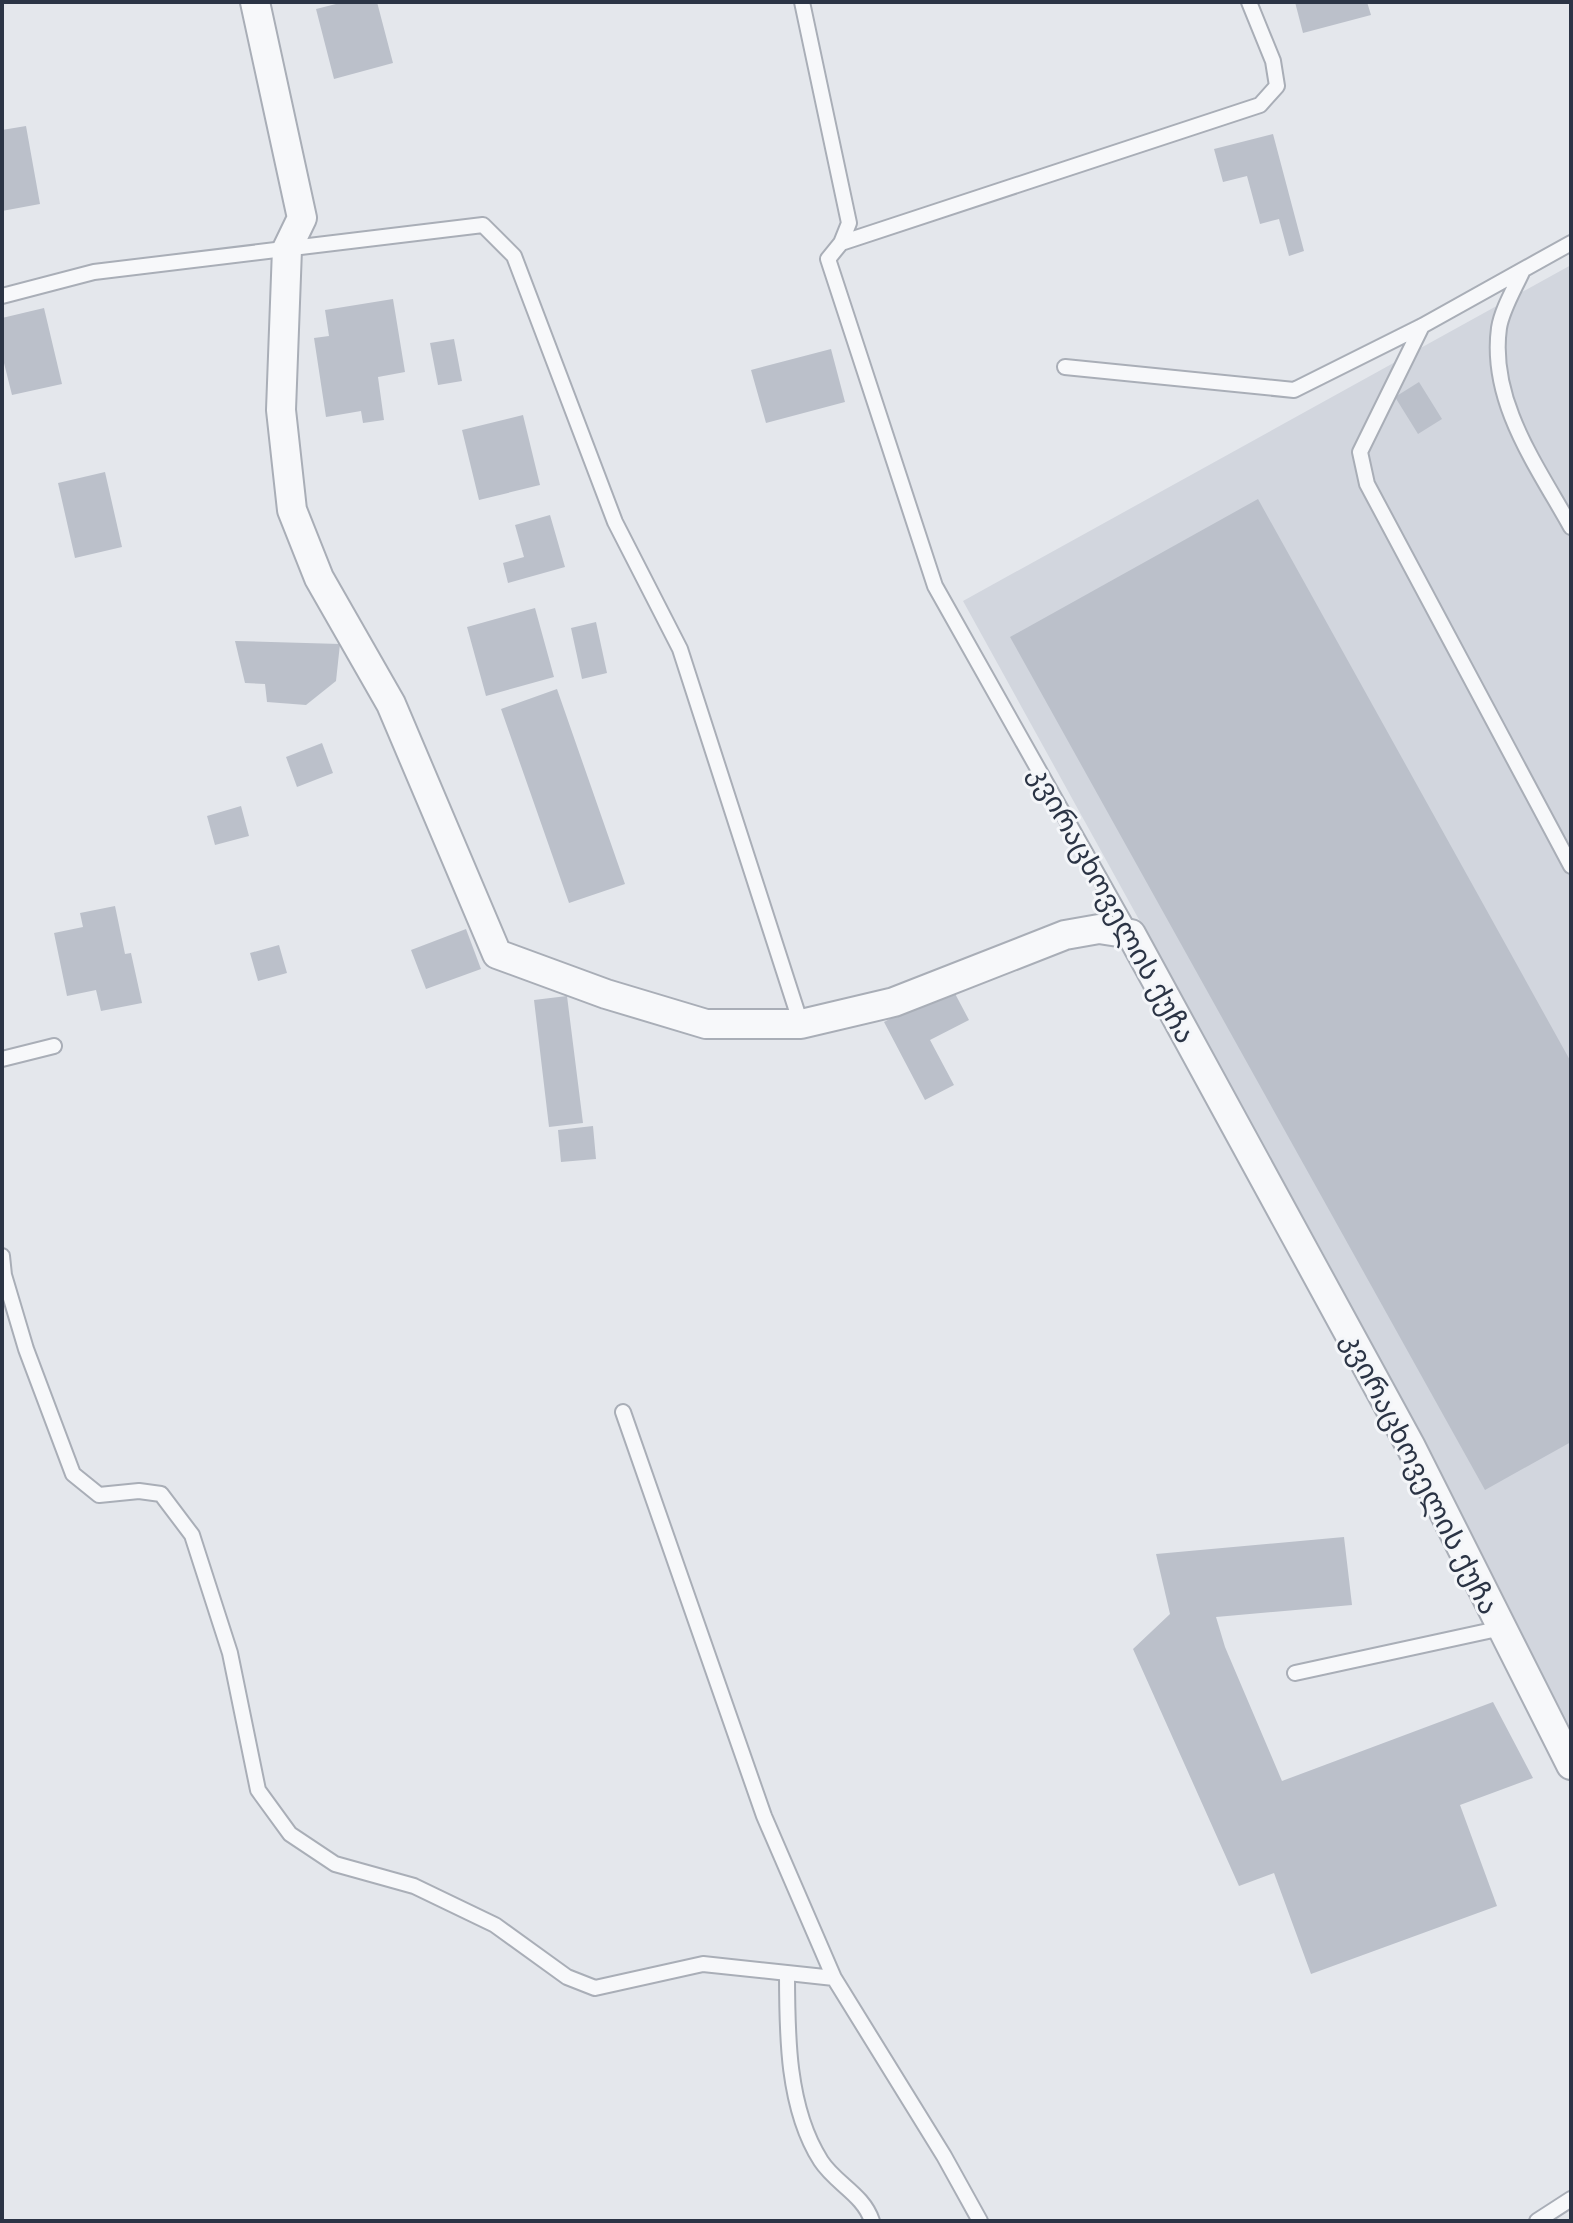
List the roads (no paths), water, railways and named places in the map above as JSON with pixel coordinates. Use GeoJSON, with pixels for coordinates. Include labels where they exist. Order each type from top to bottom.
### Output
{"type":"FeatureCollection","features":[{"type":"Feature","properties":{"kind":"street"},"geometry":{"type":"LineString","coordinates":[[255,2],[302,218],[287,249],[281,410],[292,510],[319,578],[391,704],[497,954],[606,994],[706,1024],[801,1024],[894,1002],[1065,935],[1099,929],[1131,934]]}},
{"type":"Feature","properties":{"kind":"street","name":"კვირაცხოველის ქუჩა"},"geometry":{"type":"LineString","coordinates":[[1131,934],[1411,1447],[1571,1765]]}},
{"type":"Feature","properties":{"kind":"lane","name":"კვირაცხოველის ქუჩა"},"geometry":{"type":"LineString","coordinates":[[802,2],[849,223],[841,243],[828,259],[935,586],[1131,934]]}},
{"type":"Feature","properties":{"kind":"lane"},"geometry":{"type":"LineString","coordinates":[[841,243],[1260,105],[1277,86],[1273,61],[1249,2]]}},
{"type":"Feature","properties":{"kind":"lane"},"geometry":{"type":"LineString","coordinates":[[2,296],[94,272],[483,225],[514,256],[615,522],[680,649],[801,1024]]}},
{"type":"Feature","properties":{"kind":"lane"},"geometry":{"type":"LineString","coordinates":[[1065,367],[1294,390],[1422,326],[1571,243]]}},
{"type":"Feature","properties":{"kind":"lane"},"geometry":{"type":"LineString","coordinates":[[1523,270],[1499,325],[1497,367],[1514,424],[1571,527]]}},
{"type":"Feature","properties":{"kind":"lane"},"geometry":{"type":"LineString","coordinates":[[1422,326],[1360,452],[1367,484],[1571,866]]}},
{"type":"Feature","properties":{"kind":"lane"},"geometry":{"type":"LineString","coordinates":[[2,1059],[54,1046]]}},
{"type":"Feature","properties":{"kind":"lane"},"geometry":{"type":"LineString","coordinates":[[2,1256],[4,1275],[26,1349],[73,1474],[99,1495],[139,1491],[161,1494],[192,1535],[230,1653],[258,1790],[290,1834],[335,1864],[414,1886],[495,1925],[567,1977],[595,1988],[703,1964],[834,1978]]}},
{"type":"Feature","properties":{"kind":"lane"},"geometry":{"type":"LineString","coordinates":[[623,1412],[764,1816],[834,1978],[944,2156],[980,2221]]}},
{"type":"Feature","properties":{"kind":"lane"},"geometry":{"type":"LineString","coordinates":[[1295,1673],[1502,1628]]}},
{"type":"Feature","properties":{"kind":"lane"},"geometry":{"type":"LineString","coordinates":[[787,1973],[787,2039],[799,2106],[820,2159],[867,2205],[872,2221]]}},
{"type":"Feature","properties":{"kind":"lane"},"geometry":{"type":"LineString","coordinates":[[1537,2221],[1571,2199]]}}]}
